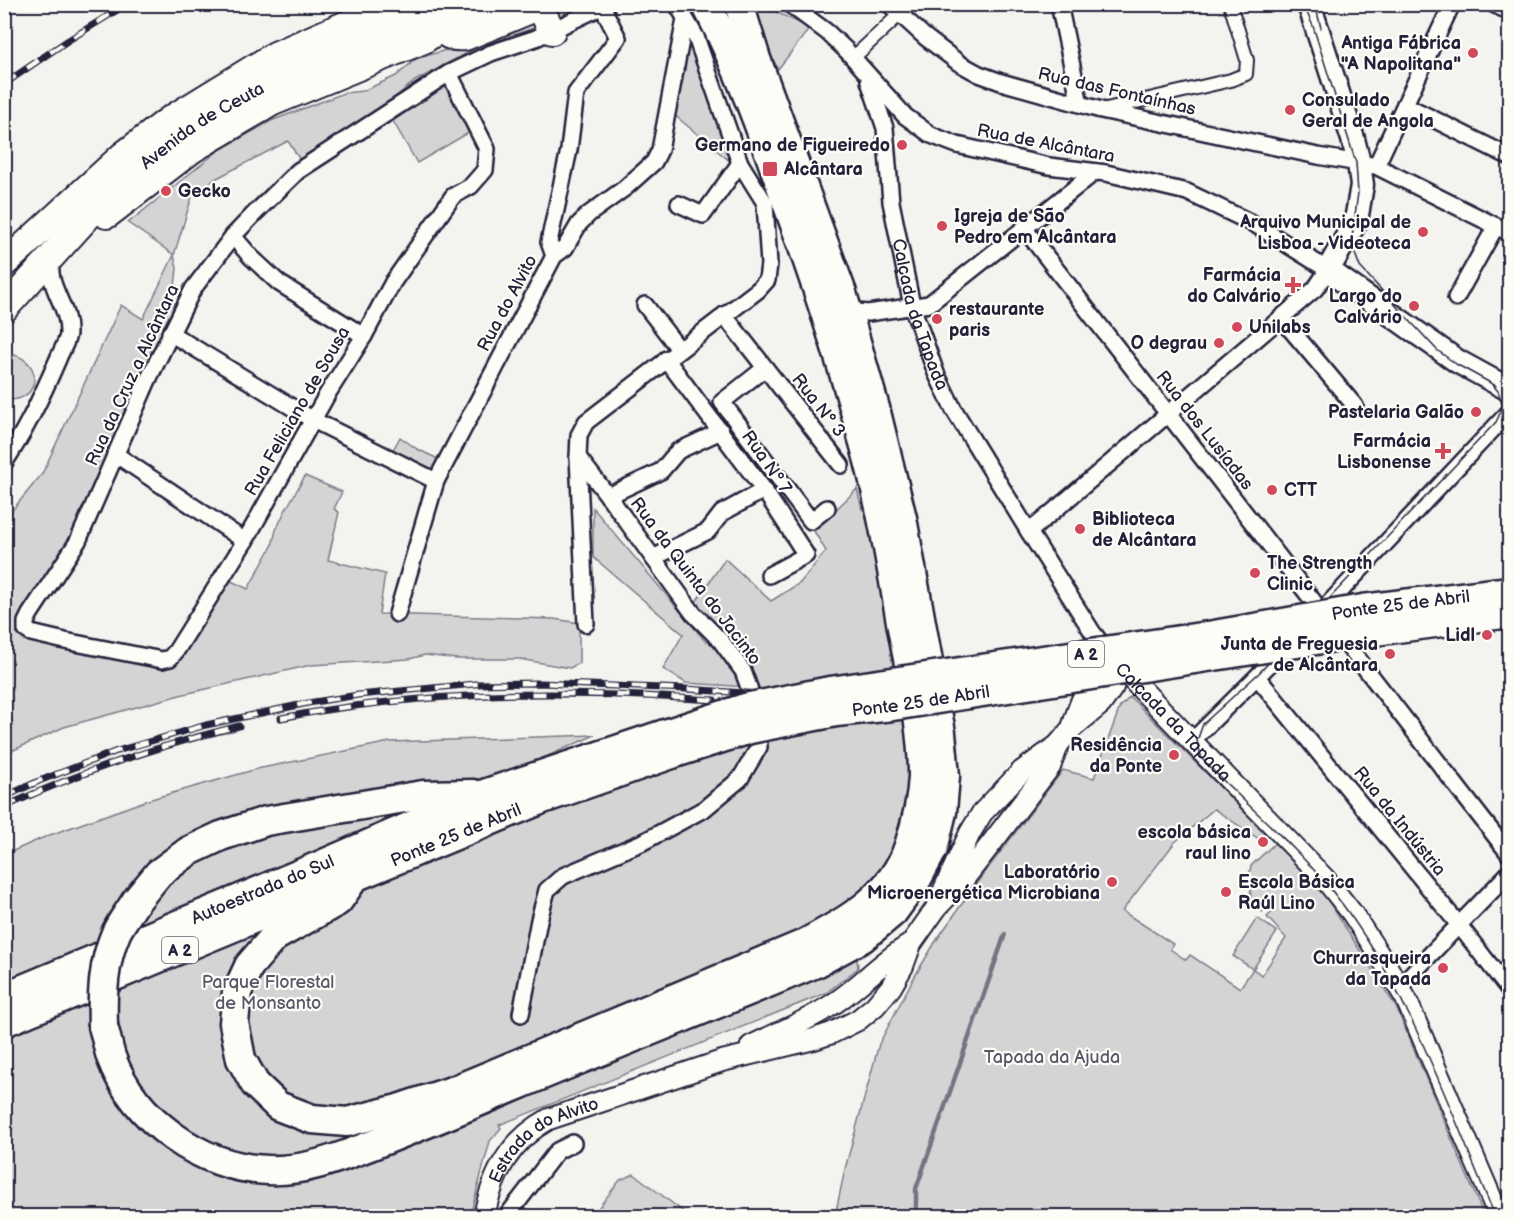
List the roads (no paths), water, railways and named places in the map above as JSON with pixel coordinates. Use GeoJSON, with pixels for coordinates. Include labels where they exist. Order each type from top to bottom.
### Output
{"type":"FeatureCollection","features":[{"type":"Feature","properties":{"kind":"highway","name":"Avenida de Ceuta"},"geometry":{"type":"LineString","coordinates":[[4,264],[122,156],[169,120],[275,55],[393,4]]}},
{"type":"Feature","properties":{"kind":"highway"},"geometry":{"type":"LineString","coordinates":[[4,309],[53,254],[193,149],[221,131],[270,103],[424,40],[448,14],[490,4]]}},
{"type":"Feature","properties":{"kind":"highway"},"geometry":{"type":"LineString","coordinates":[[487,793],[423,795],[266,821],[221,836],[189,851],[159,873],[136,901],[116,932],[106,964],[102,992],[103,1026],[112,1058],[141,1109],[166,1132],[204,1154],[221,1162],[247,1169],[270,1171],[302,1168],[339,1158],[818,962],[862,938],[893,912],[917,879],[933,849],[942,813],[945,776],[942,743],[902,518],[875,408],[842,293],[756,59],[740,4]]}},
{"type":"Feature","properties":{"kind":"highway"},"geometry":{"type":"LineString","coordinates":[[448,14],[533,9],[543,14],[552,31]]}},
{"type":"Feature","properties":{"kind":"highway"},"geometry":{"type":"LineString","coordinates":[[354,878],[338,901],[274,938],[249,966],[237,992],[234,1023],[241,1059],[255,1084],[278,1106],[312,1119],[347,1122],[455,1090],[802,945],[844,923],[870,904],[890,881],[908,849],[917,817],[923,777],[919,735],[893,577],[866,448],[823,301],[772,160],[728,49],[696,12]]}},
{"type":"Feature","properties":{"kind":"highway","name":"Ponte 25 de Abril"},"geometry":{"type":"LineString","coordinates":[[354,878],[540,801],[745,708],[831,691],[1208,636],[1363,609],[1509,591]]}},
{"type":"Feature","properties":{"kind":"highway","name":"Ponte 25 de Abril"},"geometry":{"type":"LineString","coordinates":[[487,793],[668,744],[836,712],[893,706],[1367,632],[1509,613]]}},
{"type":"Feature","properties":{"kind":"highway","name":"Autoestrada do Sul"},"geometry":{"type":"LineString","coordinates":[[4,997],[268,888],[487,793]]}},
{"type":"Feature","properties":{"kind":"highway","name":"Autoestrada do Sul"},"geometry":{"type":"LineString","coordinates":[[4,1022],[354,878]]}},
{"type":"Feature","properties":{"kind":"main road"},"geometry":{"type":"LineString","coordinates":[[1309,4],[1368,165],[1362,185],[1356,230],[1328,270],[1456,361],[1509,390]]}},
{"type":"Feature","properties":{"kind":"street"},"geometry":{"type":"LineString","coordinates":[[586,624],[578,457],[579,435],[585,422],[758,290],[767,280],[769,264],[765,204],[740,164],[696,37],[696,12],[677,4]]}},
{"type":"Feature","properties":{"kind":"street","name":"Rua de Alcântara"},"geometry":{"type":"LineString","coordinates":[[789,4],[827,32],[906,117],[918,127],[944,141],[1049,166],[1095,172],[1187,192],[1262,228],[1328,270]]}},
{"type":"Feature","properties":{"kind":"street"},"geometry":{"type":"LineString","coordinates":[[1059,4],[1080,104]]}},
{"type":"Feature","properties":{"kind":"street"},"geometry":{"type":"LineString","coordinates":[[1101,110],[1231,80],[1246,74],[1247,60],[1230,4]]}},
{"type":"Feature","properties":{"kind":"street"},"geometry":{"type":"LineString","coordinates":[[1368,165],[1405,105],[1452,4]]}},
{"type":"Feature","properties":{"kind":"street"},"geometry":{"type":"LineString","coordinates":[[1493,4],[1509,12]]}},
{"type":"Feature","properties":{"kind":"street"},"geometry":{"type":"LineString","coordinates":[[554,256],[549,242],[569,150],[576,93],[618,38],[605,6]]}},
{"type":"Feature","properties":{"kind":"street","name":"Rua da Cruz a Alcântara"},"geometry":{"type":"LineString","coordinates":[[37,635],[26,630],[25,626],[41,596],[78,541],[170,333],[193,289],[233,236],[298,171],[449,73],[491,53],[552,31],[605,6]]}},
{"type":"Feature","properties":{"kind":"street"},"geometry":{"type":"LineString","coordinates":[[856,62],[894,9]]}},
{"type":"Feature","properties":{"kind":"street","name":"Rua das Fontaínhas"},"geometry":{"type":"LineString","coordinates":[[894,9],[959,63],[1001,82],[1101,110],[1368,165],[1503,230]]}},
{"type":"Feature","properties":{"kind":"street","name":"Rua do Alvito"},"geometry":{"type":"LineString","coordinates":[[397,614],[436,481],[554,256],[565,248],[579,224],[589,214],[625,188],[654,162],[660,150],[696,12]]}},
{"type":"Feature","properties":{"kind":"street","name":"Calçada da Tapada"},"geometry":{"type":"LineString","coordinates":[[856,62],[869,81],[885,128],[891,202],[912,306],[933,363],[954,410],[1093,633],[1119,666],[1326,879],[1344,901],[1399,987],[1417,1022],[1499,1216]]}},
{"type":"Feature","properties":{"kind":"street","name":"Rua Feliciano de Sousa"},"geometry":{"type":"LineString","coordinates":[[37,635],[162,660],[170,658],[195,623],[245,541],[393,282],[453,196],[471,186],[485,170],[487,149],[449,73]]}},
{"type":"Feature","properties":{"kind":"street"},"geometry":{"type":"LineString","coordinates":[[1405,105],[1509,157]]}},
{"type":"Feature","properties":{"kind":"street"},"geometry":{"type":"LineString","coordinates":[[679,204],[703,215],[740,164]]}},
{"type":"Feature","properties":{"kind":"street"},"geometry":{"type":"LineString","coordinates":[[842,293],[851,308],[868,314],[928,304],[1095,172]]}},
{"type":"Feature","properties":{"kind":"street","name":"Rua dos Lusíadas"},"geometry":{"type":"LineString","coordinates":[[1024,228],[1509,855]]}},
{"type":"Feature","properties":{"kind":"street"},"geometry":{"type":"LineString","coordinates":[[1456,298],[1503,230]]}},
{"type":"Feature","properties":{"kind":"street"},"geometry":{"type":"LineString","coordinates":[[233,236],[279,283],[364,336]]}},
{"type":"Feature","properties":{"kind":"street"},"geometry":{"type":"LineString","coordinates":[[4,463],[33,412],[68,334],[63,305],[51,283],[49,269],[53,254]]}},
{"type":"Feature","properties":{"kind":"street"},"geometry":{"type":"LineString","coordinates":[[1029,532],[1315,289],[1328,270]]}},
{"type":"Feature","properties":{"kind":"street"},"geometry":{"type":"LineString","coordinates":[[645,305],[679,350]]}},
{"type":"Feature","properties":{"kind":"street","name":"Rua Nº 3"},"geometry":{"type":"LineString","coordinates":[[724,315],[841,465]]}},
{"type":"Feature","properties":{"kind":"street"},"geometry":{"type":"LineString","coordinates":[[1281,318],[1355,406]]}},
{"type":"Feature","properties":{"kind":"street"},"geometry":{"type":"LineString","coordinates":[[170,333],[313,420],[436,481]]}},
{"type":"Feature","properties":{"kind":"street","name":"Rua Nº 7"},"geometry":{"type":"LineString","coordinates":[[666,359],[764,490],[806,555],[769,575]]}},
{"type":"Feature","properties":{"kind":"street"},"geometry":{"type":"LineString","coordinates":[[765,368],[722,402],[811,521],[827,508]]}},
{"type":"Feature","properties":{"kind":"street"},"geometry":{"type":"LineString","coordinates":[[1191,742],[1258,678],[1509,411]]}},
{"type":"Feature","properties":{"kind":"street"},"geometry":{"type":"LineString","coordinates":[[608,496],[661,471],[678,452],[721,431]]}},
{"type":"Feature","properties":{"kind":"street"},"geometry":{"type":"LineString","coordinates":[[115,454],[245,541]]}},
{"type":"Feature","properties":{"kind":"street","name":"Rua da Quinta do Jacinto"},"geometry":{"type":"LineString","coordinates":[[521,1014],[538,920],[547,890],[563,876],[643,842],[705,809],[740,780],[759,747],[758,712],[743,671],[721,641],[693,614],[578,457]]}},
{"type":"Feature","properties":{"kind":"street"},"geometry":{"type":"LineString","coordinates":[[653,558],[708,531],[722,513],[764,490]]}},
{"type":"Feature","properties":{"kind":"street"},"geometry":{"type":"LineString","coordinates":[[722,1061],[832,1033],[858,1020],[875,1006],[894,982],[911,944],[936,907],[970,872],[1050,767],[1058,745],[1072,728],[1101,704],[1113,687],[1119,666]]}},
{"type":"Feature","properties":{"kind":"street","name":"Rua da Indústria"},"geometry":{"type":"LineString","coordinates":[[1258,678],[1459,925],[1509,991]]}},
{"type":"Feature","properties":{"kind":"street"},"geometry":{"type":"LineString","coordinates":[[1399,987],[1509,872]]}},
{"type":"Feature","properties":{"kind":"street"},"geometry":{"type":"LineString","coordinates":[[722,1061],[830,1007],[873,974],[895,953],[911,944]]}},
{"type":"Feature","properties":{"kind":"street","name":"Estrada do Alvito"},"geometry":{"type":"LineString","coordinates":[[484,1216],[496,1173],[513,1148],[549,1119],[722,1061]]}},
{"type":"Feature","properties":{"kind":"street"},"geometry":{"type":"LineString","coordinates":[[507,1216],[557,1152],[573,1143]]}},
{"type":"Feature","properties":{"kind":"waterway"},"geometry":{"type":"LineString","coordinates":[[916,1216],[916,1189],[1005,934]]}},
{"type":"Feature","properties":{"kind":"tram line"},"geometry":{"type":"LineString","coordinates":[[1303,4],[1313,26],[1356,163],[1358,193],[1352,237],[1353,248],[1360,267],[1437,350],[1456,364],[1496,386]]}},
{"type":"Feature","properties":{"kind":"tram line"},"geometry":{"type":"LineString","coordinates":[[1315,4],[1321,28]]}},
{"type":"Feature","properties":{"kind":"tram line"},"geometry":{"type":"LineString","coordinates":[[1491,383],[1498,391],[1503,407],[1496,422],[1259,673],[1203,724],[1197,741],[1202,759],[1318,874],[1360,929],[1384,968],[1425,1048],[1495,1216]]}},
{"type":"Feature","properties":{"kind":"railway"},"geometry":{"type":"LineString","coordinates":[[4,84],[127,4]]}},
{"type":"Feature","properties":{"kind":"railway"},"geometry":{"type":"LineString","coordinates":[[4,797],[117,751],[206,725],[308,703],[358,695],[475,684],[540,683],[686,689],[832,699],[1220,642],[1364,616],[1510,598]]}},
{"type":"Feature","properties":{"kind":"railway"},"geometry":{"type":"LineString","coordinates":[[1329,631],[1510,607]]}},
{"type":"Feature","properties":{"kind":"railway"},"geometry":{"type":"LineString","coordinates":[[281,718],[335,709],[443,697],[550,694],[714,700]]}},
{"type":"Feature","properties":{"kind":"railway"},"geometry":{"type":"LineString","coordinates":[[4,807],[61,782],[120,761],[239,726]]}},
{"type":"Feature","properties":{"kind":"place","name":"Antiga Fábrica \"A Napolitana\""},"geometry":{"type":"Point","coordinates":[1473,53]}},
{"type":"Feature","properties":{"kind":"place","name":"Consulado Geral de Angola"},"geometry":{"type":"Point","coordinates":[1290,110]}},
{"type":"Feature","properties":{"kind":"place","name":"Germano de Figueiredo"},"geometry":{"type":"Point","coordinates":[902,145]}},
{"type":"Feature","properties":{"kind":"place","name":"Alcântara"},"geometry":{"type":"Point","coordinates":[770,169]}},
{"type":"Feature","properties":{"kind":"place","name":"Gecko"},"geometry":{"type":"Point","coordinates":[166,191]}},
{"type":"Feature","properties":{"kind":"place","name":"Igreja de São Pedro em Alcântara"},"geometry":{"type":"Point","coordinates":[942,226]}},
{"type":"Feature","properties":{"kind":"place","name":"Arquivo Municipal de Lisboa - Videoteca"},"geometry":{"type":"Point","coordinates":[1423,232]}},
{"type":"Feature","properties":{"kind":"place","name":"Farmácia do Calvário"},"geometry":{"type":"Point","coordinates":[1293,285]}},
{"type":"Feature","properties":{"kind":"place","name":"Largo do Calvário"},"geometry":{"type":"Point","coordinates":[1414,306]}},
{"type":"Feature","properties":{"kind":"place","name":"restaurante paris"},"geometry":{"type":"Point","coordinates":[937,319]}},
{"type":"Feature","properties":{"kind":"place","name":"Unilabs"},"geometry":{"type":"Point","coordinates":[1237,327]}},
{"type":"Feature","properties":{"kind":"place","name":"O degrau"},"geometry":{"type":"Point","coordinates":[1219,343]}},
{"type":"Feature","properties":{"kind":"place","name":"Pastelaria Galão"},"geometry":{"type":"Point","coordinates":[1476,412]}},
{"type":"Feature","properties":{"kind":"place","name":"Farmácia Lisbonense"},"geometry":{"type":"Point","coordinates":[1443,451]}},
{"type":"Feature","properties":{"kind":"place","name":"CTT"},"geometry":{"type":"Point","coordinates":[1272,490]}},
{"type":"Feature","properties":{"kind":"place","name":"Biblioteca de Alcântara"},"geometry":{"type":"Point","coordinates":[1080,529]}},
{"type":"Feature","properties":{"kind":"place","name":"The Strength Clinic"},"geometry":{"type":"Point","coordinates":[1255,573]}},
{"type":"Feature","properties":{"kind":"place","name":"Lidl"},"geometry":{"type":"Point","coordinates":[1487,635]}},
{"type":"Feature","properties":{"kind":"place","name":"Junta de Freguesia de Alcântara"},"geometry":{"type":"Point","coordinates":[1390,654]}},
{"type":"Feature","properties":{"kind":"place","name":"Residência da Ponte"},"geometry":{"type":"Point","coordinates":[1174,755]}},
{"type":"Feature","properties":{"kind":"place","name":"escola básica raul lino"},"geometry":{"type":"Point","coordinates":[1263,842]}},
{"type":"Feature","properties":{"kind":"place","name":"Laboratório Microenergética Microbiana"},"geometry":{"type":"Point","coordinates":[1112,882]}},
{"type":"Feature","properties":{"kind":"place","name":"Escola Básica Raúl Lino"},"geometry":{"type":"Point","coordinates":[1226,892]}},
{"type":"Feature","properties":{"kind":"place","name":"Churrasqueira da Tapada"},"geometry":{"type":"Point","coordinates":[1443,968]}},
{"type":"Feature","properties":{"kind":"park label","name":"Parque Florestal de Monsanto"},"geometry":{"type":"Point","coordinates":[268,992]}},
{"type":"Feature","properties":{"kind":"park label","name":"Tapada da Ajuda"},"geometry":{"type":"Point","coordinates":[1052,1057]}}]}
